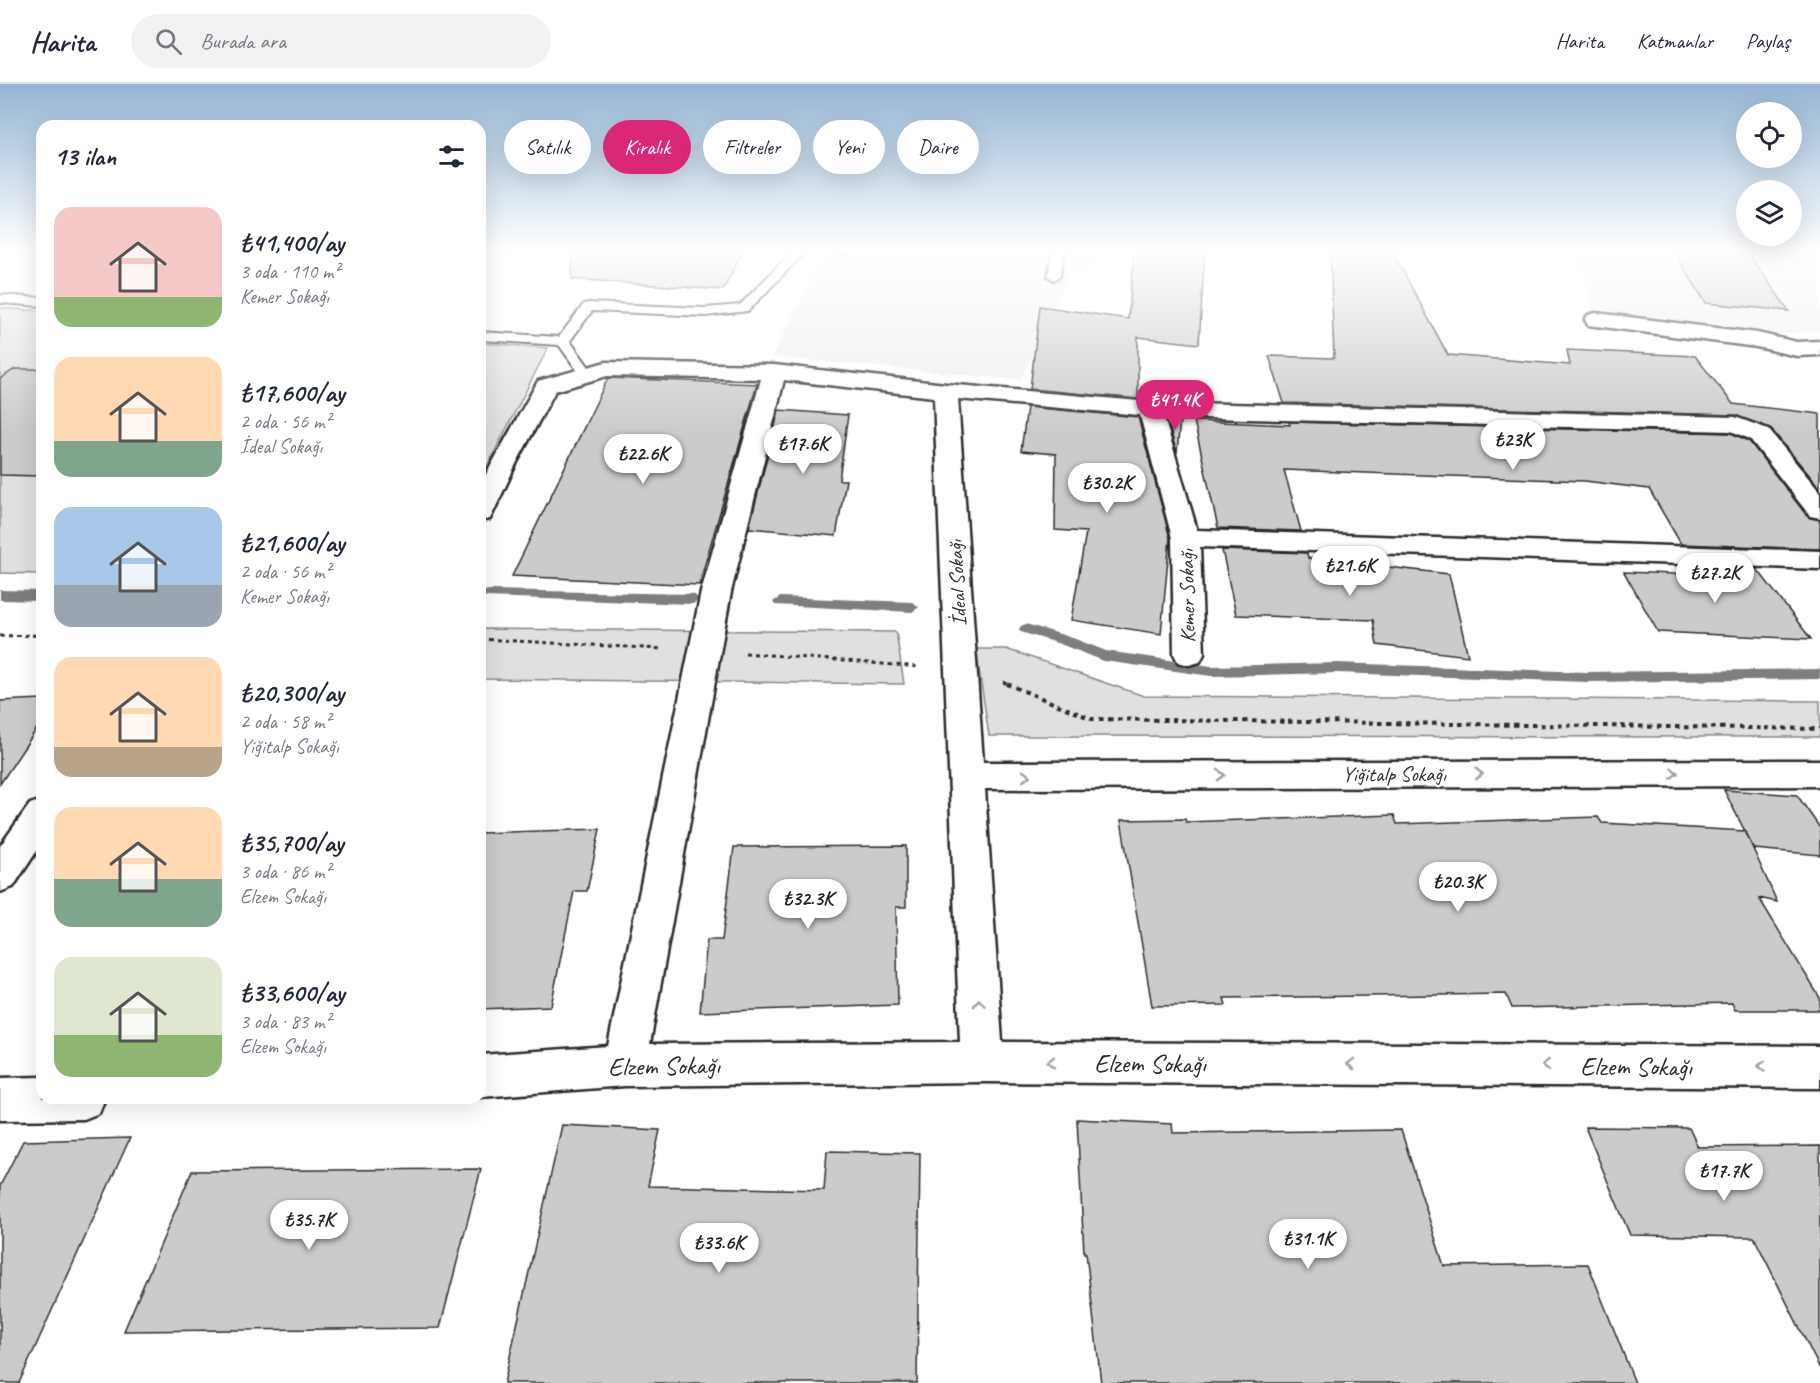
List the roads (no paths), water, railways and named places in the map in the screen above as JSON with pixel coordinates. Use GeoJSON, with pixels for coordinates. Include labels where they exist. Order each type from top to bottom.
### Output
{"type":"FeatureCollection","features":[{"type":"Feature","properties":{"kind":"street"},"geometry":{"type":"LineString","coordinates":[[1596,320],[1757,340],[1797,349],[1816,357]]}},
{"type":"Feature","properties":{"kind":"street"},"geometry":{"type":"LineString","coordinates":[[486,500],[546,386],[606,369],[774,372],[946,391],[1150,409],[1735,424],[1759,434],[1820,510]]}},
{"type":"Feature","properties":{"kind":"street"},"geometry":{"type":"LineString","coordinates":[[625,1065],[716,592],[774,372]]}},
{"type":"Feature","properties":{"kind":"street","name":"İdeal Sokağı"},"geometry":{"type":"LineString","coordinates":[[946,391],[982,1062]]}},
{"type":"Feature","properties":{"kind":"street","name":"Kemer Sokağı"},"geometry":{"type":"LineString","coordinates":[[1150,409],[1186,538],[1189,654]]}},
{"type":"Feature","properties":{"kind":"street"},"geometry":{"type":"LineString","coordinates":[[1186,538],[1809,560],[1820,584]]}},
{"type":"Feature","properties":{"kind":"street","name":"Yiğitalp Sokağı"},"geometry":{"type":"LineString","coordinates":[[968,776],[1820,773]]}},
{"type":"Feature","properties":{"kind":"street"},"geometry":{"type":"LineString","coordinates":[[0,876],[36,823]]}},
{"type":"Feature","properties":{"kind":"street","name":"Elzem Sokağı"},"geometry":{"type":"LineString","coordinates":[[486,1076],[625,1065],[982,1062],[1820,1066]]}},
{"type":"Feature","properties":{"kind":"street"},"geometry":{"type":"LineString","coordinates":[[0,1100],[36,1099]]}},
{"type":"Feature","properties":{"kind":"lane"},"geometry":{"type":"LineString","coordinates":[[563,341],[586,310]]}},
{"type":"Feature","properties":{"kind":"lane"},"geometry":{"type":"LineString","coordinates":[[649,310],[705,312],[728,310]]}},
{"type":"Feature","properties":{"kind":"lane"},"geometry":{"type":"LineString","coordinates":[[486,336],[563,341]]}},
{"type":"Feature","properties":{"kind":"lane"},"geometry":{"type":"LineString","coordinates":[[563,341],[587,374]]}},
{"type":"Feature","properties":{"kind":"waterway"},"geometry":{"type":"LineString","coordinates":[[489,594],[693,599]]}},
{"type":"Feature","properties":{"kind":"waterway"},"geometry":{"type":"LineString","coordinates":[[0,595],[36,596]]}},
{"type":"Feature","properties":{"kind":"waterway"},"geometry":{"type":"LineString","coordinates":[[780,602],[912,607]]}},
{"type":"Feature","properties":{"kind":"waterway"},"geometry":{"type":"LineString","coordinates":[[1026,629],[1065,640],[1104,656],[1211,671],[1338,668],[1587,677],[1820,674]]}}]}
